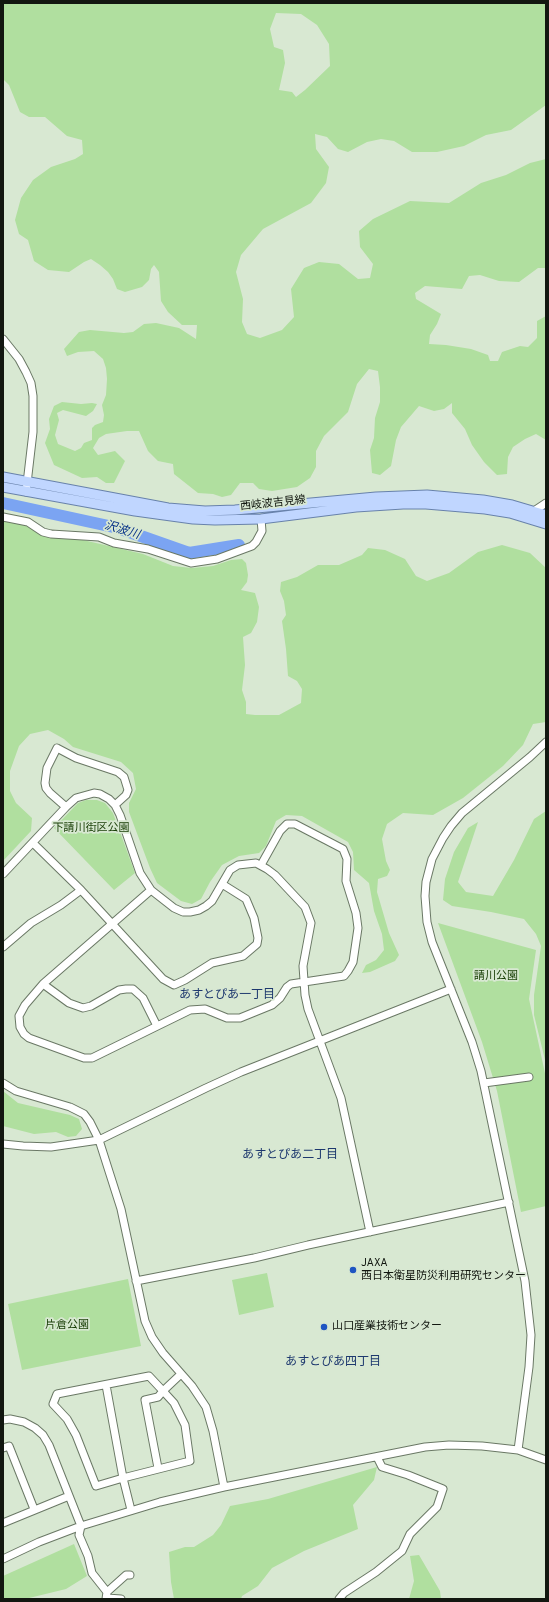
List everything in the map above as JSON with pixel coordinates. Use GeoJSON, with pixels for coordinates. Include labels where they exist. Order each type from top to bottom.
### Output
{"type":"FeatureCollection","features":[{"type":"Feature","properties":{"kind":"main road","name":"西岐波吉見線"},"geometry":{"type":"LineString","coordinates":[[3,477],[134,503],[168,508],[235,510],[376,497],[427,495],[483,500],[546,515]]}},
{"type":"Feature","properties":{"kind":"main road","name":"西岐波吉見線"},"geometry":{"type":"LineString","coordinates":[[3,487],[135,511],[186,518],[215,520],[261,519],[356,507],[426,504],[456,505],[503,512],[546,524]]}},
{"type":"Feature","properties":{"kind":"street"},"geometry":{"type":"LineString","coordinates":[[3,339],[19,359],[26,372],[31,383],[33,396],[33,432],[26,492]]}},
{"type":"Feature","properties":{"kind":"street"},"geometry":{"type":"LineString","coordinates":[[534,511],[546,503]]}},
{"type":"Feature","properties":{"kind":"street"},"geometry":{"type":"LineString","coordinates":[[3,517],[28,522],[43,532],[51,534],[99,537],[191,563],[222,557],[252,546],[262,531],[261,519]]}},
{"type":"Feature","properties":{"kind":"street"},"geometry":{"type":"LineString","coordinates":[[518,1450],[529,1367],[531,1335],[525,1281],[484,1083],[472,1042],[432,942],[427,922],[425,896],[426,882],[432,859],[443,838],[462,813],[546,742]]}},
{"type":"Feature","properties":{"kind":"street"},"geometry":{"type":"LineString","coordinates":[[66,807],[50,793],[46,788],[45,783],[47,768],[57,748],[76,758],[118,772],[124,777],[128,790],[126,795],[116,805]]}},
{"type":"Feature","properties":{"kind":"street"},"geometry":{"type":"LineString","coordinates":[[3,874],[76,798],[94,793],[109,799],[116,805],[140,873],[151,890],[174,908],[183,912],[190,912],[206,906],[212,901],[230,870],[238,865],[247,863],[261,865],[280,880],[305,906],[309,914],[311,923],[303,966],[303,982],[308,1009],[341,1098],[370,1232]]}},
{"type":"Feature","properties":{"kind":"street"},"geometry":{"type":"LineString","coordinates":[[151,890],[43,984],[25,1005],[19,1016],[20,1027],[24,1034],[36,1042],[84,1058],[92,1058],[100,1056],[157,1026],[196,1008],[205,1009],[226,1018],[240,1018],[272,1005],[280,998],[287,987],[291,984],[344,976],[353,962],[358,928],[356,913],[346,881],[346,853],[338,846],[295,824],[291,824],[282,827],[261,865]]}},
{"type":"Feature","properties":{"kind":"street"},"geometry":{"type":"LineString","coordinates":[[33,843],[81,890],[163,979],[174,984],[179,983],[212,963],[243,956],[257,944],[258,938],[250,905],[246,899],[222,884]]}},
{"type":"Feature","properties":{"kind":"street"},"geometry":{"type":"LineString","coordinates":[[3,947],[31,922],[61,905],[81,890]]}},
{"type":"Feature","properties":{"kind":"street"},"geometry":{"type":"LineString","coordinates":[[43,984],[69,1003],[83,1008],[91,1006],[119,990],[133,989],[143,998],[157,1026]]}},
{"type":"Feature","properties":{"kind":"street"},"geometry":{"type":"LineString","coordinates":[[3,1144],[51,1147],[99,1140],[206,1088],[451,989]]}},
{"type":"Feature","properties":{"kind":"street"},"geometry":{"type":"LineString","coordinates":[[484,1083],[529,1077]]}},
{"type":"Feature","properties":{"kind":"street"},"geometry":{"type":"LineString","coordinates":[[3,1083],[16,1091],[70,1106],[84,1114],[90,1122],[99,1140],[121,1209],[143,1312],[150,1333],[163,1353],[200,1397],[210,1418],[224,1487]]}},
{"type":"Feature","properties":{"kind":"street"},"geometry":{"type":"LineString","coordinates":[[136,1280],[254,1258],[509,1202]]}},
{"type":"Feature","properties":{"kind":"street"},"geometry":{"type":"LineString","coordinates":[[158,1468],[144,1400],[158,1397],[181,1374]]}},
{"type":"Feature","properties":{"kind":"street"},"geometry":{"type":"LineString","coordinates":[[149,1376],[163,1391],[174,1403],[185,1425],[190,1461],[158,1468],[96,1486],[76,1435],[67,1419],[53,1404],[57,1394],[149,1376]]}},
{"type":"Feature","properties":{"kind":"street"},"geometry":{"type":"LineString","coordinates":[[106,1385],[123,1478],[131,1510]]}},
{"type":"Feature","properties":{"kind":"street"},"geometry":{"type":"LineString","coordinates":[[3,1420],[10,1419],[24,1422],[35,1428],[43,1435],[49,1445],[81,1526],[79,1535],[88,1556],[92,1573],[107,1596],[121,1599]]}},
{"type":"Feature","properties":{"kind":"street"},"geometry":{"type":"LineString","coordinates":[[3,1558],[81,1526],[160,1502],[224,1487],[425,1448],[449,1445],[482,1446],[518,1450],[546,1460]]}},
{"type":"Feature","properties":{"kind":"street"},"geometry":{"type":"LineString","coordinates":[[3,1448],[9,1446],[34,1509]]}},
{"type":"Feature","properties":{"kind":"street"},"geometry":{"type":"LineString","coordinates":[[339,1599],[344,1593],[376,1572],[402,1551],[410,1534],[437,1507],[443,1489],[408,1475],[382,1467],[377,1457]]}},
{"type":"Feature","properties":{"kind":"street"},"geometry":{"type":"LineString","coordinates":[[3,1522],[69,1496]]}},
{"type":"Feature","properties":{"kind":"street"},"geometry":{"type":"LineString","coordinates":[[107,1596],[126,1575],[130,1575]]}},
{"type":"Feature","properties":{"kind":"green space"},"geometry":{"type":"Polygon","coordinates":[[[3,3],[546,3],[546,105],[511,130],[486,135],[464,146],[437,152],[412,152],[394,141],[381,139],[367,142],[348,152],[338,149],[327,137],[315,134],[316,149],[329,167],[326,183],[311,203],[263,229],[241,255],[236,272],[243,299],[242,322],[247,334],[260,338],[282,330],[294,317],[291,289],[304,268],[319,262],[339,264],[358,279],[370,278],[373,264],[360,247],[359,231],[373,219],[410,201],[449,203],[481,183],[506,175],[530,163],[546,159],[546,268],[538,268],[519,282],[499,281],[480,275],[469,276],[462,289],[425,286],[415,293],[416,299],[441,314],[430,335],[429,344],[471,349],[488,355],[490,361],[498,361],[502,352],[520,346],[528,347],[537,338],[537,321],[546,316],[546,440],[536,434],[513,447],[508,457],[507,474],[497,475],[484,462],[472,445],[465,429],[452,413],[452,403],[444,409],[434,411],[419,406],[401,427],[396,440],[391,466],[380,475],[372,473],[370,450],[374,438],[375,418],[380,402],[380,387],[378,371],[369,369],[357,384],[348,412],[324,436],[316,451],[316,467],[310,478],[297,487],[272,491],[259,489],[253,483],[240,483],[231,495],[222,497],[213,494],[198,493],[174,474],[173,464],[158,461],[148,451],[139,431],[106,434],[99,438],[93,448],[98,455],[115,451],[125,461],[114,483],[106,483],[97,477],[82,478],[54,465],[45,443],[50,429],[49,419],[54,406],[62,402],[97,404],[93,411],[86,416],[63,410],[57,413],[59,420],[55,435],[58,444],[75,451],[81,448],[84,443],[92,440],[92,428],[103,422],[104,415],[102,405],[106,395],[107,379],[103,359],[94,351],[78,352],[67,356],[64,349],[79,332],[90,330],[124,333],[133,332],[144,324],[156,323],[179,328],[196,339],[197,325],[182,325],[168,312],[161,301],[159,272],[154,265],[151,269],[149,280],[142,287],[125,292],[117,289],[108,272],[91,259],[69,272],[48,270],[34,261],[28,240],[19,234],[15,220],[21,198],[33,180],[51,167],[75,159],[83,154],[82,140],[67,136],[45,117],[29,117],[20,112],[9,85],[3,79],[3,3]],[[276,13],[270,29],[274,47],[283,50],[285,63],[279,90],[292,92],[296,97],[330,66],[329,44],[317,25],[301,14],[276,13]]]}},
{"type":"Feature","properties":{"kind":"green space"},"geometry":{"type":"Polygon","coordinates":[[[3,521],[24,523],[66,536],[143,554],[173,566],[192,568],[213,566],[231,560],[242,559],[246,563],[248,575],[247,582],[241,590],[255,593],[259,607],[257,622],[251,633],[243,637],[245,665],[242,690],[246,702],[246,714],[255,715],[279,715],[301,703],[302,689],[297,681],[288,676],[282,621],[286,615],[284,601],[280,591],[281,582],[297,577],[318,565],[339,565],[362,555],[368,548],[385,550],[405,559],[416,576],[427,581],[449,573],[478,552],[502,545],[530,553],[546,568],[546,722],[533,724],[523,745],[503,766],[463,798],[433,815],[403,813],[387,824],[382,839],[386,861],[390,870],[387,876],[378,879],[377,892],[389,933],[399,955],[395,961],[370,972],[362,973],[366,965],[376,960],[384,950],[382,934],[374,911],[369,883],[354,870],[353,852],[348,842],[302,816],[286,815],[276,821],[266,846],[259,853],[239,856],[222,865],[210,882],[201,899],[192,904],[181,901],[157,883],[129,812],[129,803],[136,789],[133,773],[121,762],[73,747],[64,739],[48,730],[30,734],[19,746],[10,771],[10,791],[16,803],[32,818],[31,831],[3,861],[3,521]]]}},
{"type":"Feature","properties":{"kind":"green space","name":"下請川街区公園"},"geometry":{"type":"Polygon","coordinates":[[[86,800],[97,800],[105,803],[113,813],[135,873],[114,890],[54,828],[78,803],[86,800]]]}},
{"type":"Feature","properties":{"kind":"green space"},"geometry":{"type":"Polygon","coordinates":[[[546,811],[546,1064],[534,1015],[534,995],[541,946],[536,934],[524,919],[452,906],[443,900],[445,879],[454,852],[468,828],[478,822],[458,882],[466,892],[493,896],[514,860],[534,819],[546,811]]]}},
{"type":"Feature","properties":{"kind":"green space","name":"請川公園"},"geometry":{"type":"Polygon","coordinates":[[[438,923],[536,950],[529,999],[546,1078],[546,1206],[521,1212],[497,1091],[482,1042],[438,923]]]}},
{"type":"Feature","properties":{"kind":"green space"},"geometry":{"type":"Polygon","coordinates":[[[3,1091],[18,1103],[70,1115],[79,1119],[82,1129],[76,1136],[68,1137],[56,1132],[34,1134],[3,1126],[3,1091]]]}},
{"type":"Feature","properties":{"kind":"green space"},"geometry":{"type":"Polygon","coordinates":[[[267,1273],[274,1307],[239,1315],[232,1280],[267,1273]]]}},
{"type":"Feature","properties":{"kind":"green space","name":"片倉公園"},"geometry":{"type":"Polygon","coordinates":[[[128,1279],[141,1346],[22,1370],[8,1304],[128,1279]]]}},
{"type":"Feature","properties":{"kind":"green space"},"geometry":{"type":"Polygon","coordinates":[[[377,1467],[374,1480],[353,1505],[358,1529],[304,1551],[272,1568],[258,1586],[242,1596],[241,1599],[174,1599],[169,1552],[185,1547],[194,1547],[213,1535],[221,1525],[230,1506],[268,1499],[377,1467]]]}},
{"type":"Feature","properties":{"kind":"green space"},"geometry":{"type":"Polygon","coordinates":[[[74,1544],[87,1576],[66,1589],[25,1599],[3,1599],[3,1576],[74,1544]]]}},
{"type":"Feature","properties":{"kind":"green space"},"geometry":{"type":"Polygon","coordinates":[[[419,1555],[440,1591],[441,1599],[409,1599],[414,1581],[410,1556],[419,1555]]]}},
{"type":"Feature","properties":{"kind":"waterway","name":"沢波川"},"geometry":{"type":"LineString","coordinates":[[3,503],[118,528],[189,553],[239,545]]}},
{"type":"Feature","properties":{"kind":"place","name":"JAXA 西日本衛星防災利用研究センター"},"geometry":{"type":"Point","coordinates":[353,1270]}},
{"type":"Feature","properties":{"kind":"place","name":"山口産業技術センター"},"geometry":{"type":"Point","coordinates":[324,1327]}},
{"type":"Feature","properties":{"kind":"district","name":"あすとぴあ一丁目"},"geometry":{"type":"Point","coordinates":[227,996]}},
{"type":"Feature","properties":{"kind":"district","name":"あすとぴあ二丁目"},"geometry":{"type":"Point","coordinates":[290,1156]}},
{"type":"Feature","properties":{"kind":"district","name":"あすとぴあ四丁目"},"geometry":{"type":"Point","coordinates":[333,1363]}}]}
